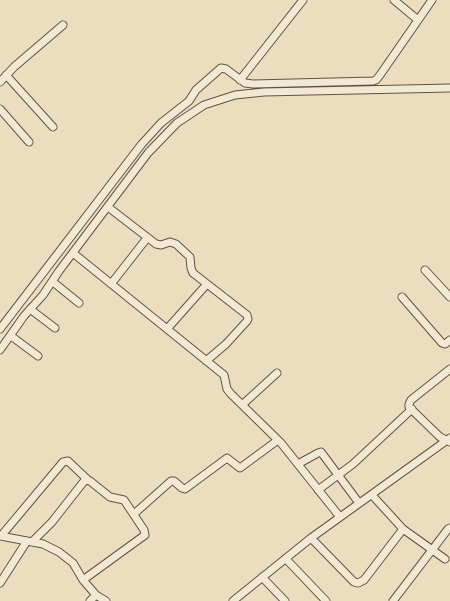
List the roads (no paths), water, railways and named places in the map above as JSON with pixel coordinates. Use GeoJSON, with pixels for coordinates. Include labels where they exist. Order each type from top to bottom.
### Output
{"type":"FeatureCollection","features":[{"type":"Feature","properties":{"kind":"street"},"geometry":{"type":"LineString","coordinates":[[240,80],[303,0]]}},
{"type":"Feature","properties":{"kind":"street"},"geometry":{"type":"LineString","coordinates":[[394,0],[418,20]]}},
{"type":"Feature","properties":{"kind":"street"},"geometry":{"type":"LineString","coordinates":[[0,329],[141,145],[161,123],[189,101],[201,85],[221,68],[226,69],[245,83],[253,84],[373,80],[377,78],[432,0]]}},
{"type":"Feature","properties":{"kind":"street"},"geometry":{"type":"LineString","coordinates":[[0,82],[63,25]]}},
{"type":"Feature","properties":{"kind":"street"},"geometry":{"type":"LineString","coordinates":[[6,76],[53,127]]}},
{"type":"Feature","properties":{"kind":"street"},"geometry":{"type":"LineString","coordinates":[[0,350],[30,309],[43,295],[148,153],[169,130],[194,112],[212,102],[235,95],[264,92],[450,88]]}},
{"type":"Feature","properties":{"kind":"street"},"geometry":{"type":"LineString","coordinates":[[0,109],[30,142]]}},
{"type":"Feature","properties":{"kind":"street"},"geometry":{"type":"LineString","coordinates":[[108,207],[158,245],[170,242],[176,244],[190,257],[193,273],[247,315],[248,320],[231,339],[206,361]]}},
{"type":"Feature","properties":{"kind":"street"},"geometry":{"type":"LineString","coordinates":[[111,284],[147,238]]}},
{"type":"Feature","properties":{"kind":"street"},"geometry":{"type":"LineString","coordinates":[[73,253],[224,375],[227,389],[278,440],[340,517]]}},
{"type":"Feature","properties":{"kind":"street"},"geometry":{"type":"LineString","coordinates":[[425,270],[450,297]]}},
{"type":"Feature","properties":{"kind":"street"},"geometry":{"type":"LineString","coordinates":[[52,282],[79,303]]}},
{"type":"Feature","properties":{"kind":"street"},"geometry":{"type":"LineString","coordinates":[[167,329],[207,284]]}},
{"type":"Feature","properties":{"kind":"street"},"geometry":{"type":"LineString","coordinates":[[402,297],[442,343],[447,343],[450,340]]}},
{"type":"Feature","properties":{"kind":"street"},"geometry":{"type":"LineString","coordinates":[[30,309],[55,328]]}},
{"type":"Feature","properties":{"kind":"street"},"geometry":{"type":"LineString","coordinates":[[11,336],[38,356]]}},
{"type":"Feature","properties":{"kind":"street"},"geometry":{"type":"LineString","coordinates":[[449,440],[440,437],[408,404],[450,369]]}},
{"type":"Feature","properties":{"kind":"street"},"geometry":{"type":"LineString","coordinates":[[242,405],[277,373]]}},
{"type":"Feature","properties":{"kind":"street"},"geometry":{"type":"LineString","coordinates":[[318,490],[353,464],[412,409]]}},
{"type":"Feature","properties":{"kind":"street"},"geometry":{"type":"LineString","coordinates":[[134,514],[171,481],[174,481],[185,489],[227,458],[240,468],[278,440]]}},
{"type":"Feature","properties":{"kind":"street"},"geometry":{"type":"LineString","coordinates":[[237,600],[262,577],[311,538],[449,440]]}},
{"type":"Feature","properties":{"kind":"street"},"geometry":{"type":"LineString","coordinates":[[298,464],[321,452],[359,503]]}},
{"type":"Feature","properties":{"kind":"street"},"geometry":{"type":"LineString","coordinates":[[0,536],[63,462],[68,461],[88,480],[110,497],[124,500],[146,532],[145,535],[83,580]]}},
{"type":"Feature","properties":{"kind":"street"},"geometry":{"type":"LineString","coordinates":[[0,583],[30,541],[52,522],[83,482],[88,480]]}},
{"type":"Feature","properties":{"kind":"street"},"geometry":{"type":"LineString","coordinates":[[372,495],[403,529],[446,559]]}},
{"type":"Feature","properties":{"kind":"street"},"geometry":{"type":"LineString","coordinates":[[393,601],[432,549],[450,528]]}},
{"type":"Feature","properties":{"kind":"street"},"geometry":{"type":"LineString","coordinates":[[311,538],[354,582],[358,584],[364,580],[403,529]]}},
{"type":"Feature","properties":{"kind":"street"},"geometry":{"type":"LineString","coordinates":[[0,536],[30,541],[51,547],[67,557],[73,563],[83,580],[96,595],[106,601]]}},
{"type":"Feature","properties":{"kind":"street"},"geometry":{"type":"LineString","coordinates":[[286,559],[326,601]]}},
{"type":"Feature","properties":{"kind":"street"},"geometry":{"type":"LineString","coordinates":[[262,577],[285,601]]}},
{"type":"Feature","properties":{"kind":"street"},"geometry":{"type":"LineString","coordinates":[[90,601],[96,595]]}}]}
